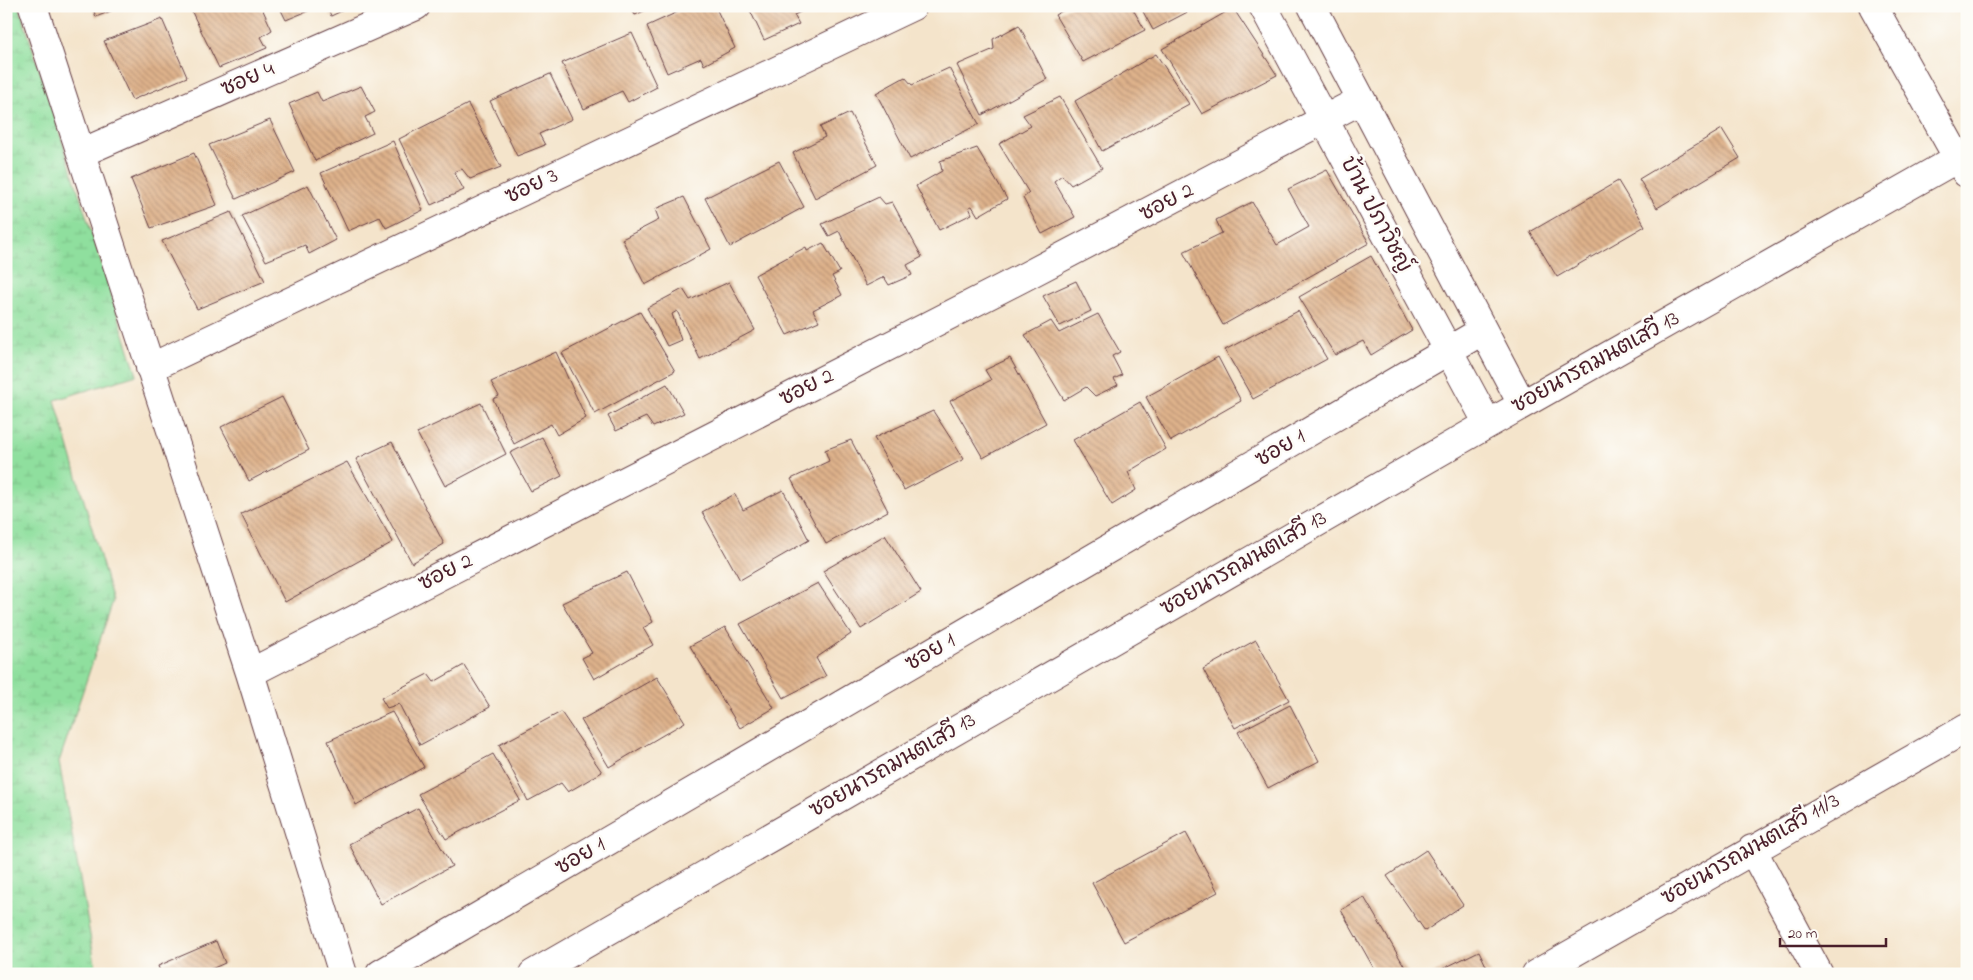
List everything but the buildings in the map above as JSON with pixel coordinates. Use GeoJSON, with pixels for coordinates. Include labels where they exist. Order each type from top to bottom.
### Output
{"type":"FeatureCollection","features":[{"type":"Feature","properties":{"kind":"street"},"geometry":{"type":"LineString","coordinates":[[33,6],[250,673],[343,974]]}},
{"type":"Feature","properties":{"kind":"street","name":"ซอย 4"},"geometry":{"type":"LineString","coordinates":[[81,153],[416,6]]}},
{"type":"Feature","properties":{"kind":"street","name":"ซอย 3"},"geometry":{"type":"LineString","coordinates":[[150,368],[913,6]]}},
{"type":"Feature","properties":{"kind":"street","name":"บ้าน ปภาวิชญ์"},"geometry":{"type":"LineString","coordinates":[[1263,6],[1488,424]]}},
{"type":"Feature","properties":{"kind":"street","name":"บ้าน ปภาวิชญ์"},"geometry":{"type":"LineString","coordinates":[[1312,6],[1522,404]]}},
{"type":"Feature","properties":{"kind":"street","name":"ซอยนารถมนตเสวี 13"},"geometry":{"type":"LineString","coordinates":[[533,974],[1522,404],[1962,167],[1873,6]]}},
{"type":"Feature","properties":{"kind":"street","name":"ซอย 2"},"geometry":{"type":"LineString","coordinates":[[250,673],[1024,277],[1361,100]]}},
{"type":"Feature","properties":{"kind":"street","name":"ซอย 1"},"geometry":{"type":"LineString","coordinates":[[380,974],[1449,352],[1482,331]]}},
{"type":"Feature","properties":{"kind":"street","name":"ซอยนารถมนตเสวี 11/3"},"geometry":{"type":"LineString","coordinates":[[1536,974],[1967,728]]}},
{"type":"Feature","properties":{"kind":"street"},"geometry":{"type":"LineString","coordinates":[[1752,849],[1819,974]]}},
{"type":"Feature","properties":{"kind":"green space"},"geometry":{"type":"Polygon","coordinates":[[[6,6],[19,6],[137,375],[55,400],[113,601],[59,762],[97,974],[6,974],[6,6]]]}}]}
